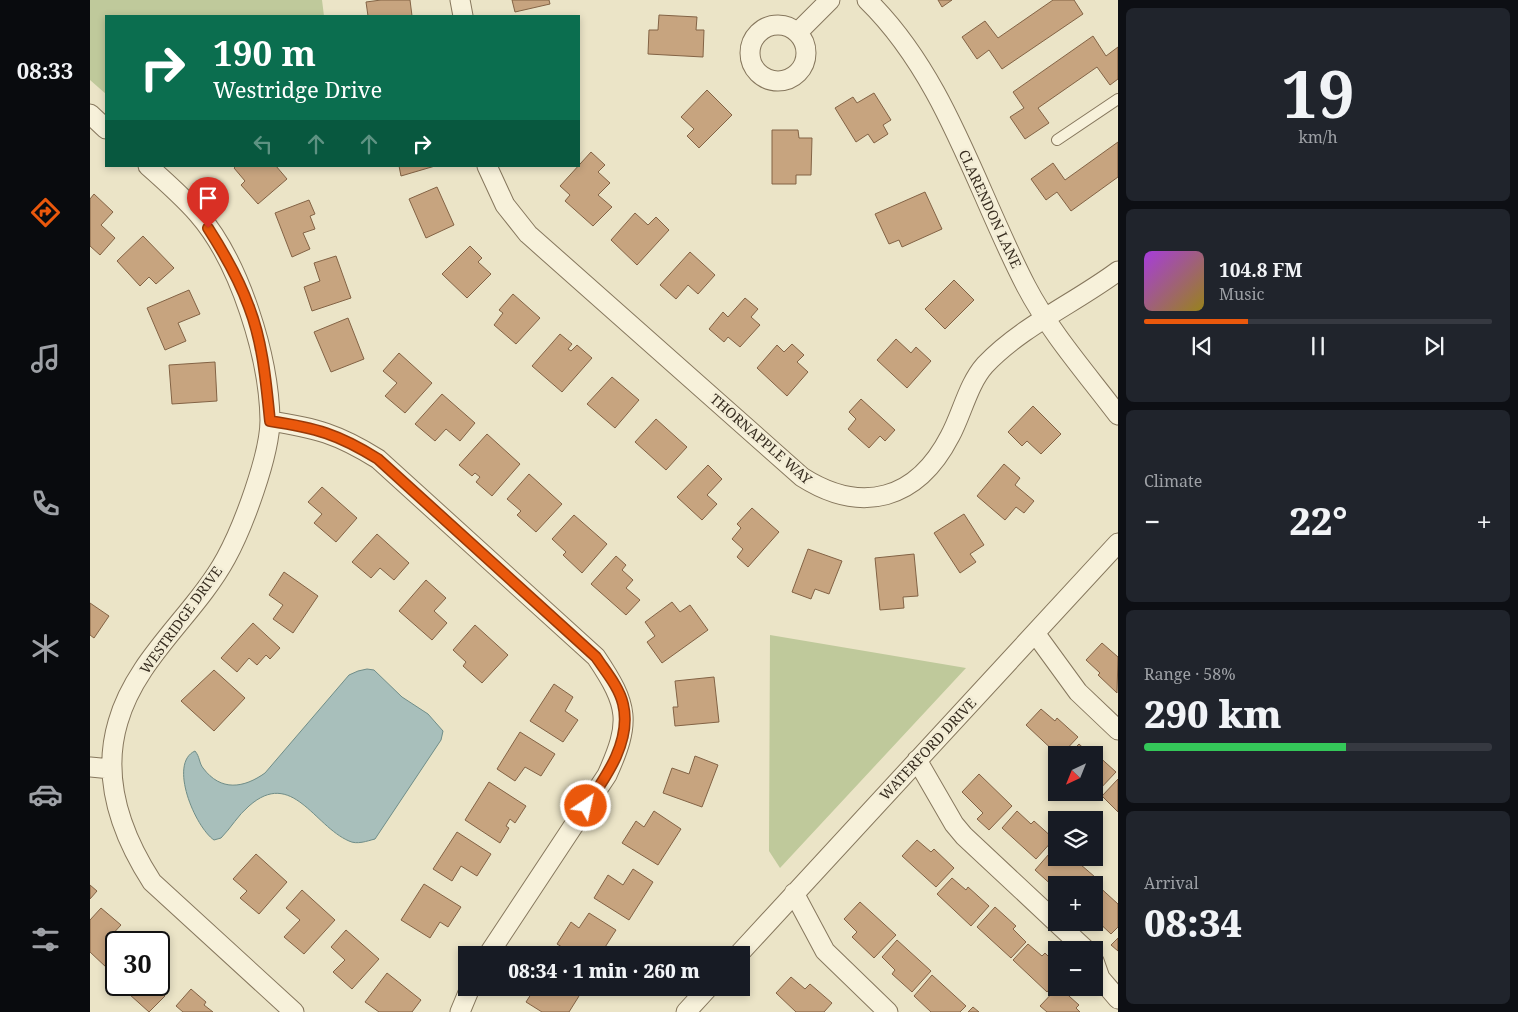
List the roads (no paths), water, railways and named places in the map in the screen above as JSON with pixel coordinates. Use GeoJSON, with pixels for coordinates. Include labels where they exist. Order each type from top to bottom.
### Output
{"type":"FeatureCollection","features":[{"type":"Feature","properties":{"kind":"street"},"geometry":{"type":"LineString","coordinates":[[460,0],[462,15]]}},
{"type":"Feature","properties":{"kind":"street"},"geometry":{"type":"LineString","coordinates":[[798,32],[830,0]]}},
{"type":"Feature","properties":{"kind":"street","name":"CLARENDON LANE"},"geometry":{"type":"LineString","coordinates":[[867,0],[891,25],[934,90],[1026,286],[1046,318],[1118,416]]}},
{"type":"Feature","properties":{"kind":"street"},"geometry":{"type":"LineString","coordinates":[[90,114],[105,128]]}},
{"type":"Feature","properties":{"kind":"street","name":"WESTRIDGE DRIVE"},"geometry":{"type":"LineString","coordinates":[[149,167],[199,215],[229,264],[250,308],[264,365],[270,421],[259,474],[248,509],[227,557],[204,592],[144,667],[128,696],[118,721],[113,744],[111,769],[116,802],[124,831],[135,856],[152,882],[294,1012]]}},
{"type":"Feature","properties":{"kind":"street","name":"THORNAPPLE WAY"},"geometry":{"type":"LineString","coordinates":[[487,167],[505,205],[528,234],[802,477],[835,495],[859,498],[880,497],[901,489],[919,477],[935,459],[950,437],[975,380],[984,366],[1046,318],[1118,271]]}},
{"type":"Feature","properties":{"kind":"street"},"geometry":{"type":"LineString","coordinates":[[270,421],[316,428],[352,442],[378,459],[596,657],[613,682],[623,704],[624,728],[618,751],[607,775],[494,946]]}},
{"type":"Feature","properties":{"kind":"street","name":"WATERFORD DRIVE"},"geometry":{"type":"LineString","coordinates":[[746,946],[1118,543]]}},
{"type":"Feature","properties":{"kind":"street"},"geometry":{"type":"LineString","coordinates":[[1035,633],[1078,692],[1118,730]]}},
{"type":"Feature","properties":{"kind":"street"},"geometry":{"type":"LineString","coordinates":[[917,760],[954,824],[964,836],[1048,915]]}},
{"type":"Feature","properties":{"kind":"street"},"geometry":{"type":"LineString","coordinates":[[90,768],[111,769]]}},
{"type":"Feature","properties":{"kind":"street"},"geometry":{"type":"LineString","coordinates":[[794,893],[826,951],[888,1012]]}},
{"type":"Feature","properties":{"kind":"street"},"geometry":{"type":"LineString","coordinates":[[1066,931],[1076,941]]}},
{"type":"Feature","properties":{"kind":"street"},"geometry":{"type":"LineString","coordinates":[[1103,982],[1118,999]]}},
{"type":"Feature","properties":{"kind":"street"},"geometry":{"type":"LineString","coordinates":[[460,1012],[467,996]]}},
{"type":"Feature","properties":{"kind":"street"},"geometry":{"type":"LineString","coordinates":[[686,1012],[701,996]]}},
{"type":"Feature","properties":{"kind":"lane"},"geometry":{"type":"LineString","coordinates":[[1057,140],[1118,99]]}},
{"type":"Feature","properties":{"kind":"water"},"geometry":{"type":"Polygon","coordinates":[[[367,669],[374,670],[402,697],[428,714],[443,731],[441,740],[375,839],[359,843],[349,841],[336,834],[302,804],[290,796],[278,793],[264,796],[249,806],[221,838],[214,840],[199,822],[187,795],[184,768],[187,758],[195,751],[202,766],[217,781],[233,785],[249,782],[265,773],[349,675],[367,669]]]}}]}
